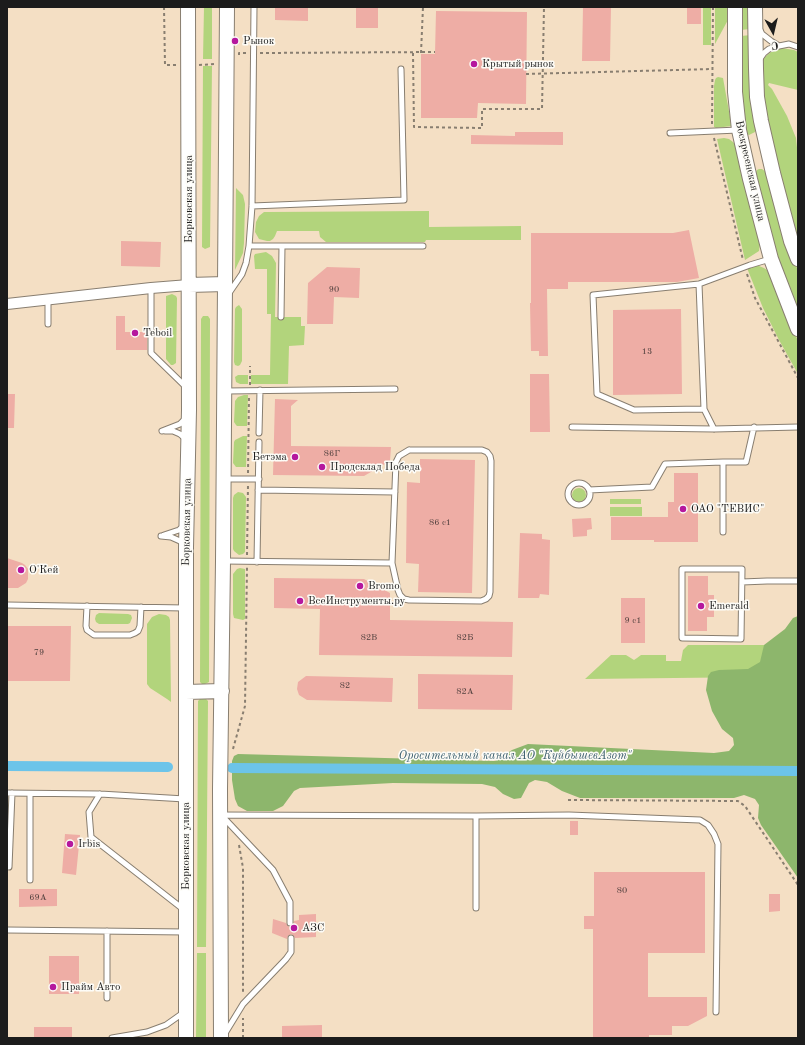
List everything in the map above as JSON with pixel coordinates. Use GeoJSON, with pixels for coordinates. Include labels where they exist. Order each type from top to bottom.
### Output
{"type":"FeatureCollection","features":[{"type":"Feature","properties":{"kind":"main road","name":"Борковская улица"},"geometry":{"type":"LineString","coordinates":[[186,1038],[186,524],[189,390],[188,7]]}},
{"type":"Feature","properties":{"kind":"main road"},"geometry":{"type":"LineString","coordinates":[[222,1038],[220,815],[224,561],[226,7]]}},
{"type":"Feature","properties":{"kind":"main road","name":"Воскресенская улица"},"geometry":{"type":"LineString","coordinates":[[735,7],[735,92],[739,130],[771,259],[798,329]]}},
{"type":"Feature","properties":{"kind":"main road","name":"Воскресенская улица"},"geometry":{"type":"LineString","coordinates":[[755,7],[757,97],[761,121],[791,241],[798,259]]}},
{"type":"Feature","properties":{"kind":"main road"},"geometry":{"type":"LineString","coordinates":[[739,130],[745,139],[754,140],[758,137],[760,132],[761,121]]}},
{"type":"Feature","properties":{"kind":"main road"},"geometry":{"type":"LineString","coordinates":[[750,179],[751,170],[757,163],[762,163],[767,166],[773,173]]}},
{"type":"Feature","properties":{"kind":"main road"},"geometry":{"type":"LineString","coordinates":[[189,285],[225,284]]}},
{"type":"Feature","properties":{"kind":"main road"},"geometry":{"type":"LineString","coordinates":[[186,692],[222,691]]}},
{"type":"Feature","properties":{"kind":"street"},"geometry":{"type":"LineString","coordinates":[[7,304],[189,285]]}},
{"type":"Feature","properties":{"kind":"lane"},"geometry":{"type":"LineString","coordinates":[[225,299],[242,274],[246,263],[249,246],[252,206],[254,7]]}},
{"type":"Feature","properties":{"kind":"lane"},"geometry":{"type":"LineString","coordinates":[[755,23],[762,34],[779,46]]}},
{"type":"Feature","properties":{"kind":"lane"},"geometry":{"type":"LineString","coordinates":[[756,69],[760,58],[769,49],[789,44],[798,47]]}},
{"type":"Feature","properties":{"kind":"lane"},"geometry":{"type":"LineString","coordinates":[[252,206],[404,200],[401,68]]}},
{"type":"Feature","properties":{"kind":"lane"},"geometry":{"type":"LineString","coordinates":[[670,133],[739,130]]}},
{"type":"Feature","properties":{"kind":"lane"},"geometry":{"type":"LineString","coordinates":[[249,246],[423,246]]}},
{"type":"Feature","properties":{"kind":"lane"},"geometry":{"type":"LineString","coordinates":[[281,317],[282,246]]}},
{"type":"Feature","properties":{"kind":"lane"},"geometry":{"type":"LineString","coordinates":[[704,409],[634,410],[597,394],[593,295],[698,284],[771,259]]}},
{"type":"Feature","properties":{"kind":"lane"},"geometry":{"type":"LineString","coordinates":[[698,284],[704,409],[714,429]]}},
{"type":"Feature","properties":{"kind":"lane"},"geometry":{"type":"LineString","coordinates":[[151,288],[151,353],[189,390]]}},
{"type":"Feature","properties":{"kind":"lane"},"geometry":{"type":"LineString","coordinates":[[48,299],[48,324]]}},
{"type":"Feature","properties":{"kind":"lane"},"geometry":{"type":"LineString","coordinates":[[224,391],[395,389]]}},
{"type":"Feature","properties":{"kind":"lane"},"geometry":{"type":"LineString","coordinates":[[260,390],[260,433]]}},
{"type":"Feature","properties":{"kind":"lane"},"geometry":{"type":"LineString","coordinates":[[188,410],[185,419],[180,424],[162,431],[173,431],[180,434],[185,438],[188,445]]}},
{"type":"Feature","properties":{"kind":"lane"},"geometry":{"type":"LineString","coordinates":[[572,428],[714,429],[798,427]]}},
{"type":"Feature","properties":{"kind":"lane"},"geometry":{"type":"LineString","coordinates":[[589,490],[652,487],[665,464],[746,462],[754,428]]}},
{"type":"Feature","properties":{"kind":"lane"},"geometry":{"type":"LineString","coordinates":[[257,562],[259,442]]}},
{"type":"Feature","properties":{"kind":"lane"},"geometry":{"type":"LineString","coordinates":[[409,450],[482,450],[487,452],[491,461],[490,592],[486,599],[481,601],[410,600],[404,599],[400,595],[392,563],[395,492],[396,462],[399,456],[409,450]]}},
{"type":"Feature","properties":{"kind":"lane"},"geometry":{"type":"LineString","coordinates":[[723,462],[723,532]]}},
{"type":"Feature","properties":{"kind":"lane"},"geometry":{"type":"LineString","coordinates":[[224,479],[258,479]]}},
{"type":"Feature","properties":{"kind":"lane"},"geometry":{"type":"LineString","coordinates":[[578,482],[587,486],[589,490],[591,496],[583,505],[573,504],[568,498],[569,488],[578,482]]}},
{"type":"Feature","properties":{"kind":"lane"},"geometry":{"type":"LineString","coordinates":[[258,490],[395,492]]}},
{"type":"Feature","properties":{"kind":"lane"},"geometry":{"type":"LineString","coordinates":[[186,524],[179,530],[161,536],[172,537],[180,541],[186,547]]}},
{"type":"Feature","properties":{"kind":"lane"},"geometry":{"type":"LineString","coordinates":[[224,561],[392,563]]}},
{"type":"Feature","properties":{"kind":"lane"},"geometry":{"type":"LineString","coordinates":[[682,569],[742,569],[742,582],[741,638],[682,638],[682,569]]}},
{"type":"Feature","properties":{"kind":"lane"},"geometry":{"type":"LineString","coordinates":[[742,582],[798,581]]}},
{"type":"Feature","properties":{"kind":"lane"},"geometry":{"type":"LineString","coordinates":[[7,605],[186,608]]}},
{"type":"Feature","properties":{"kind":"lane"},"geometry":{"type":"LineString","coordinates":[[87,606],[86,626],[87,630],[94,635],[135,634],[140,626],[141,607]]}},
{"type":"Feature","properties":{"kind":"lane"},"geometry":{"type":"LineString","coordinates":[[9,867],[9,793],[100,794],[186,799]]}},
{"type":"Feature","properties":{"kind":"lane"},"geometry":{"type":"LineString","coordinates":[[30,794],[30,880]]}},
{"type":"Feature","properties":{"kind":"lane"},"geometry":{"type":"LineString","coordinates":[[100,794],[89,812],[91,837],[186,911]]}},
{"type":"Feature","properties":{"kind":"lane"},"geometry":{"type":"LineString","coordinates":[[220,815],[569,815],[700,820],[708,825],[718,844],[716,1012]]}},
{"type":"Feature","properties":{"kind":"lane"},"geometry":{"type":"LineString","coordinates":[[220,815],[273,870],[290,902],[290,923]]}},
{"type":"Feature","properties":{"kind":"lane"},"geometry":{"type":"LineString","coordinates":[[476,816],[476,908]]}},
{"type":"Feature","properties":{"kind":"lane"},"geometry":{"type":"LineString","coordinates":[[7,930],[186,932]]}},
{"type":"Feature","properties":{"kind":"lane"},"geometry":{"type":"LineString","coordinates":[[107,931],[107,998]]}},
{"type":"Feature","properties":{"kind":"lane"},"geometry":{"type":"LineString","coordinates":[[222,1038],[244,1004],[291,952],[291,938]]}},
{"type":"Feature","properties":{"kind":"lane"},"geometry":{"type":"LineString","coordinates":[[112,1038],[147,1032],[166,1025],[186,1011]]}},
{"type":"Feature","properties":{"kind":"path"},"geometry":{"type":"LineString","coordinates":[[164,7],[165,65],[226,64]]}},
{"type":"Feature","properties":{"kind":"path"},"geometry":{"type":"LineString","coordinates":[[421,53],[423,7]]}},
{"type":"Feature","properties":{"kind":"path"},"geometry":{"type":"LineString","coordinates":[[413,53],[414,127],[482,128],[482,109],[542,109],[544,7]]}},
{"type":"Feature","properties":{"kind":"path"},"geometry":{"type":"LineString","coordinates":[[713,7],[712,131],[745,267],[755,298],[798,378]]}},
{"type":"Feature","properties":{"kind":"path"},"geometry":{"type":"LineString","coordinates":[[260,53],[435,52]]}},
{"type":"Feature","properties":{"kind":"path"},"geometry":{"type":"LineString","coordinates":[[526,74],[712,69]]}},
{"type":"Feature","properties":{"kind":"path"},"geometry":{"type":"LineString","coordinates":[[232,754],[245,706],[250,366]]}},
{"type":"Feature","properties":{"kind":"path"},"geometry":{"type":"LineString","coordinates":[[237,832],[243,868],[243,1038]]}},
{"type":"Feature","properties":{"kind":"green space"},"geometry":{"type":"Polygon","coordinates":[[[204,7],[212,7],[212,59],[203,59],[204,7]]]}},
{"type":"Feature","properties":{"kind":"green space"},"geometry":{"type":"Polygon","coordinates":[[[703,7],[711,7],[711,45],[703,45],[703,7]]]}},
{"type":"Feature","properties":{"kind":"green space"},"geometry":{"type":"Polygon","coordinates":[[[715,7],[729,7],[729,18],[715,44],[715,7]]]}},
{"type":"Feature","properties":{"kind":"green space"},"geometry":{"type":"Polygon","coordinates":[[[741,7],[750,7],[750,29],[741,30],[741,7]]]}},
{"type":"Feature","properties":{"kind":"green space"},"geometry":{"type":"Polygon","coordinates":[[[751,35],[756,126],[755,132],[749,135],[747,134],[742,108],[741,36],[751,35]]]}},
{"type":"Feature","properties":{"kind":"green space"},"geometry":{"type":"Polygon","coordinates":[[[782,48],[798,52],[798,90],[769,83],[768,85],[772,89],[787,116],[796,138],[798,157],[798,239],[783,192],[763,95],[761,62],[771,52],[782,48]]]}},
{"type":"Feature","properties":{"kind":"green space"},"geometry":{"type":"Polygon","coordinates":[[[203,66],[212,66],[210,247],[205,249],[202,247],[203,66]]]}},
{"type":"Feature","properties":{"kind":"green space"},"geometry":{"type":"Polygon","coordinates":[[[718,77],[723,78],[731,126],[716,128],[714,127],[714,86],[715,80],[718,77]]]}},
{"type":"Feature","properties":{"kind":"green space"},"geometry":{"type":"Polygon","coordinates":[[[717,139],[729,139],[737,147],[760,243],[759,251],[745,260],[717,139]]]}},
{"type":"Feature","properties":{"kind":"green space"},"geometry":{"type":"Polygon","coordinates":[[[759,169],[766,172],[783,230],[798,271],[798,314],[781,271],[755,174],[759,169]]]}},
{"type":"Feature","properties":{"kind":"green space"},"geometry":{"type":"Polygon","coordinates":[[[236,188],[243,195],[245,204],[243,253],[235,270],[236,188]]]}},
{"type":"Feature","properties":{"kind":"green space"},"geometry":{"type":"Polygon","coordinates":[[[429,211],[429,227],[521,226],[521,240],[326,242],[320,237],[319,231],[277,231],[273,239],[267,241],[259,239],[255,232],[256,222],[259,216],[264,212],[429,211]]]}},
{"type":"Feature","properties":{"kind":"green space"},"geometry":{"type":"Polygon","coordinates":[[[266,252],[272,256],[276,263],[275,317],[301,317],[301,326],[305,326],[304,345],[289,346],[288,384],[251,384],[251,375],[270,375],[271,314],[267,314],[267,269],[255,269],[254,256],[255,254],[266,252]]]}},
{"type":"Feature","properties":{"kind":"green space"},"geometry":{"type":"Polygon","coordinates":[[[759,266],[767,270],[798,341],[798,374],[763,308],[747,268],[759,266]]]}},
{"type":"Feature","properties":{"kind":"green space"},"geometry":{"type":"Polygon","coordinates":[[[172,294],[177,298],[176,363],[171,365],[166,359],[166,296],[172,294]]]}},
{"type":"Feature","properties":{"kind":"green space"},"geometry":{"type":"Polygon","coordinates":[[[239,305],[242,309],[242,361],[238,366],[235,365],[234,362],[235,309],[239,305]]]}},
{"type":"Feature","properties":{"kind":"green space"},"geometry":{"type":"Polygon","coordinates":[[[203,316],[208,316],[210,319],[209,682],[205,684],[200,682],[201,319],[203,316]]]}},
{"type":"Feature","properties":{"kind":"green space"},"geometry":{"type":"Polygon","coordinates":[[[238,375],[248,375],[248,384],[240,384],[236,382],[235,377],[238,375]]]}},
{"type":"Feature","properties":{"kind":"green space"},"geometry":{"type":"Polygon","coordinates":[[[248,395],[247,426],[237,426],[234,422],[235,401],[238,397],[248,395]]]}},
{"type":"Feature","properties":{"kind":"green space"},"geometry":{"type":"Polygon","coordinates":[[[243,436],[247,436],[246,467],[236,467],[233,463],[234,442],[243,436]]]}},
{"type":"Feature","properties":{"kind":"green space"},"geometry":{"type":"Polygon","coordinates":[[[576,488],[582,488],[586,492],[586,498],[582,502],[576,502],[572,498],[572,492],[576,488]]]}},
{"type":"Feature","properties":{"kind":"green space"},"geometry":{"type":"Polygon","coordinates":[[[238,492],[243,493],[246,497],[245,552],[239,555],[233,549],[233,498],[238,492]]]}},
{"type":"Feature","properties":{"kind":"green space"},"geometry":{"type":"Polygon","coordinates":[[[610,499],[641,499],[641,504],[610,504],[610,499]]]}},
{"type":"Feature","properties":{"kind":"green space"},"geometry":{"type":"Polygon","coordinates":[[[610,507],[642,507],[642,516],[610,516],[610,507]]]}},
{"type":"Feature","properties":{"kind":"green space"},"geometry":{"type":"Polygon","coordinates":[[[240,568],[245,569],[245,619],[243,620],[234,618],[233,614],[233,574],[240,568]]]}},
{"type":"Feature","properties":{"kind":"green space"},"geometry":{"type":"Polygon","coordinates":[[[99,613],[128,614],[131,615],[132,618],[128,624],[99,624],[95,619],[96,615],[99,613]]]}},
{"type":"Feature","properties":{"kind":"green space"},"geometry":{"type":"Polygon","coordinates":[[[159,614],[166,615],[170,620],[171,702],[150,688],[147,684],[147,624],[152,617],[159,614]]]}},
{"type":"Feature","properties":{"kind":"green space"},"geometry":{"type":"Polygon","coordinates":[[[798,616],[798,878],[761,825],[758,818],[759,805],[755,799],[744,795],[734,798],[580,798],[562,791],[547,782],[535,780],[529,783],[521,798],[514,799],[503,794],[495,787],[482,784],[393,783],[300,788],[294,791],[283,806],[273,811],[247,811],[238,806],[235,799],[232,780],[232,761],[234,756],[238,754],[495,761],[512,750],[528,744],[714,753],[729,751],[734,745],[733,738],[722,729],[712,711],[706,690],[708,676],[711,672],[719,670],[748,669],[760,662],[764,645],[785,629],[793,618],[798,616]]]}},
{"type":"Feature","properties":{"kind":"green space"},"geometry":{"type":"Polygon","coordinates":[[[688,645],[764,645],[764,677],[585,679],[611,655],[626,655],[634,660],[641,655],[666,655],[666,661],[681,661],[683,650],[688,645]]]}},
{"type":"Feature","properties":{"kind":"green space"},"geometry":{"type":"Polygon","coordinates":[[[203,698],[208,701],[206,947],[197,947],[198,701],[203,698]]]}},
{"type":"Feature","properties":{"kind":"green space"},"geometry":{"type":"Polygon","coordinates":[[[197,953],[206,953],[206,1038],[196,1038],[197,953]]]}},
{"type":"Feature","properties":{"kind":"building"},"geometry":{"type":"Polygon","coordinates":[[[275,7],[308,7],[308,21],[275,20],[275,7]]]}},
{"type":"Feature","properties":{"kind":"building"},"geometry":{"type":"Polygon","coordinates":[[[356,7],[378,7],[378,28],[356,28],[356,7]]]}},
{"type":"Feature","properties":{"kind":"building"},"geometry":{"type":"Polygon","coordinates":[[[583,7],[611,7],[610,61],[582,61],[583,7]]]}},
{"type":"Feature","properties":{"kind":"building"},"geometry":{"type":"Polygon","coordinates":[[[687,7],[701,7],[701,24],[687,24],[687,7]]]}},
{"type":"Feature","properties":{"kind":"building","name":"Крытый рынок"},"geometry":{"type":"Polygon","coordinates":[[[436,11],[527,12],[526,104],[478,103],[477,118],[421,118],[421,54],[435,54],[436,11]]]}},
{"type":"Feature","properties":{"kind":"building"},"geometry":{"type":"Polygon","coordinates":[[[515,132],[563,132],[563,145],[471,144],[471,135],[515,136],[515,132]]]}},
{"type":"Feature","properties":{"kind":"building"},"geometry":{"type":"Polygon","coordinates":[[[689,230],[699,278],[677,282],[568,282],[568,289],[547,289],[548,356],[539,356],[539,351],[531,351],[531,233],[673,233],[689,230]]]}},
{"type":"Feature","properties":{"kind":"building"},"geometry":{"type":"Polygon","coordinates":[[[121,241],[161,242],[160,267],[121,266],[121,241]]]}},
{"type":"Feature","properties":{"kind":"building"},"geometry":{"type":"Polygon","coordinates":[[[327,267],[360,268],[359,298],[334,297],[333,324],[307,324],[308,283],[327,267]]]}},
{"type":"Feature","properties":{"kind":"building"},"geometry":{"type":"Polygon","coordinates":[[[681,309],[682,394],[613,395],[613,310],[681,309]]]}},
{"type":"Feature","properties":{"kind":"building"},"geometry":{"type":"Polygon","coordinates":[[[116,316],[125,316],[125,332],[147,332],[147,350],[116,350],[116,316]]]}},
{"type":"Feature","properties":{"kind":"building"},"geometry":{"type":"Polygon","coordinates":[[[530,374],[549,374],[550,432],[530,432],[530,374]]]}},
{"type":"Feature","properties":{"kind":"building"},"geometry":{"type":"Polygon","coordinates":[[[7,394],[15,394],[14,428],[7,428],[7,394]]]}},
{"type":"Feature","properties":{"kind":"building"},"geometry":{"type":"Polygon","coordinates":[[[275,399],[298,400],[291,406],[291,446],[391,447],[390,461],[364,476],[273,475],[275,399]]]}},
{"type":"Feature","properties":{"kind":"building"},"geometry":{"type":"Polygon","coordinates":[[[420,459],[475,460],[472,593],[418,592],[419,564],[406,563],[407,482],[420,483],[420,459]]]}},
{"type":"Feature","properties":{"kind":"building"},"geometry":{"type":"Polygon","coordinates":[[[674,473],[698,473],[698,542],[611,540],[611,517],[668,517],[668,502],[674,502],[674,473]]]}},
{"type":"Feature","properties":{"kind":"building"},"geometry":{"type":"Polygon","coordinates":[[[591,518],[592,529],[587,530],[587,536],[573,537],[572,519],[591,518]]]}},
{"type":"Feature","properties":{"kind":"building"},"geometry":{"type":"Polygon","coordinates":[[[520,533],[542,534],[542,539],[550,540],[549,595],[540,594],[539,598],[518,598],[520,533]]]}},
{"type":"Feature","properties":{"kind":"building"},"geometry":{"type":"Polygon","coordinates":[[[7,558],[22,563],[28,569],[28,579],[26,583],[18,588],[7,588],[7,558]]]}},
{"type":"Feature","properties":{"kind":"building","name":"Emerald"},"geometry":{"type":"Polygon","coordinates":[[[688,576],[708,576],[708,595],[714,595],[714,617],[707,617],[707,631],[688,631],[688,576]]]}},
{"type":"Feature","properties":{"kind":"building"},"geometry":{"type":"Polygon","coordinates":[[[274,578],[364,579],[390,593],[390,620],[513,622],[512,657],[319,655],[320,609],[274,608],[274,578]]]}},
{"type":"Feature","properties":{"kind":"building"},"geometry":{"type":"Polygon","coordinates":[[[621,598],[645,598],[645,643],[621,643],[621,598]]]}},
{"type":"Feature","properties":{"kind":"building"},"geometry":{"type":"Polygon","coordinates":[[[7,626],[71,626],[70,681],[7,681],[7,626]]]}},
{"type":"Feature","properties":{"kind":"building"},"geometry":{"type":"Polygon","coordinates":[[[418,674],[513,675],[512,710],[418,709],[418,674]]]}},
{"type":"Feature","properties":{"kind":"building"},"geometry":{"type":"Polygon","coordinates":[[[306,676],[393,678],[392,702],[307,700],[299,695],[297,689],[298,682],[306,676]]]}},
{"type":"Feature","properties":{"kind":"building"},"geometry":{"type":"Polygon","coordinates":[[[570,821],[578,821],[578,835],[570,835],[570,821]]]}},
{"type":"Feature","properties":{"kind":"building"},"geometry":{"type":"Polygon","coordinates":[[[65,834],[80,835],[76,875],[62,873],[65,834]]]}},
{"type":"Feature","properties":{"kind":"building"},"geometry":{"type":"Polygon","coordinates":[[[594,872],[705,872],[705,953],[648,953],[648,997],[707,997],[707,1016],[688,1026],[672,1026],[672,1035],[649,1035],[649,1038],[593,1038],[593,929],[584,929],[584,916],[594,916],[594,872]]]}},
{"type":"Feature","properties":{"kind":"building"},"geometry":{"type":"Polygon","coordinates":[[[19,889],[57,889],[57,906],[19,907],[19,889]]]}},
{"type":"Feature","properties":{"kind":"building"},"geometry":{"type":"Polygon","coordinates":[[[769,894],[780,894],[780,911],[769,912],[769,894]]]}},
{"type":"Feature","properties":{"kind":"building","name":"АЗС"},"geometry":{"type":"Polygon","coordinates":[[[316,914],[316,937],[295,938],[291,934],[287,939],[272,933],[273,919],[286,923],[290,927],[293,925],[294,921],[299,920],[299,915],[316,914]]]}},
{"type":"Feature","properties":{"kind":"building"},"geometry":{"type":"Polygon","coordinates":[[[49,956],[79,956],[79,994],[49,994],[49,956]]]}},
{"type":"Feature","properties":{"kind":"building"},"geometry":{"type":"Polygon","coordinates":[[[322,1025],[322,1038],[282,1038],[282,1026],[322,1025]]]}},
{"type":"Feature","properties":{"kind":"building"},"geometry":{"type":"Polygon","coordinates":[[[34,1027],[72,1027],[72,1038],[34,1038],[34,1027]]]}},
{"type":"Feature","properties":{"kind":"waterway","name":"Оросительный канал АО \"КуйбышевАзот\""},"geometry":{"type":"LineString","coordinates":[[7,766],[168,767]]}},
{"type":"Feature","properties":{"kind":"waterway","name":"Оросительный канал АО \"КуйбышевАзот\""},"geometry":{"type":"LineString","coordinates":[[232,768],[798,771]]}},
{"type":"Feature","properties":{"kind":"place","name":"Рынок"},"geometry":{"type":"Point","coordinates":[235,41]}},
{"type":"Feature","properties":{"kind":"place","name":"Крытый рынок"},"geometry":{"type":"Point","coordinates":[474,64]}},
{"type":"Feature","properties":{"kind":"place","name":"Teboil"},"geometry":{"type":"Point","coordinates":[135,333]}},
{"type":"Feature","properties":{"kind":"place","name":"Бетэма"},"geometry":{"type":"Point","coordinates":[295,457]}},
{"type":"Feature","properties":{"kind":"place","name":"Продсклад Победа"},"geometry":{"type":"Point","coordinates":[322,467]}},
{"type":"Feature","properties":{"kind":"place","name":"ОАО \"ТЕВИС\""},"geometry":{"type":"Point","coordinates":[683,509]}},
{"type":"Feature","properties":{"kind":"place","name":"О'Кей"},"geometry":{"type":"Point","coordinates":[21,570]}},
{"type":"Feature","properties":{"kind":"place","name":"Bromo"},"geometry":{"type":"Point","coordinates":[360,586]}},
{"type":"Feature","properties":{"kind":"place","name":"ВсеИнструменты.ру"},"geometry":{"type":"Point","coordinates":[300,601]}},
{"type":"Feature","properties":{"kind":"place","name":"Emerald"},"geometry":{"type":"Point","coordinates":[701,606]}},
{"type":"Feature","properties":{"kind":"place","name":"Irbis"},"geometry":{"type":"Point","coordinates":[70,844]}},
{"type":"Feature","properties":{"kind":"place","name":"АЗС"},"geometry":{"type":"Point","coordinates":[294,928]}},
{"type":"Feature","properties":{"kind":"place","name":"Прайм Авто"},"geometry":{"type":"Point","coordinates":[53,987]}}]}
